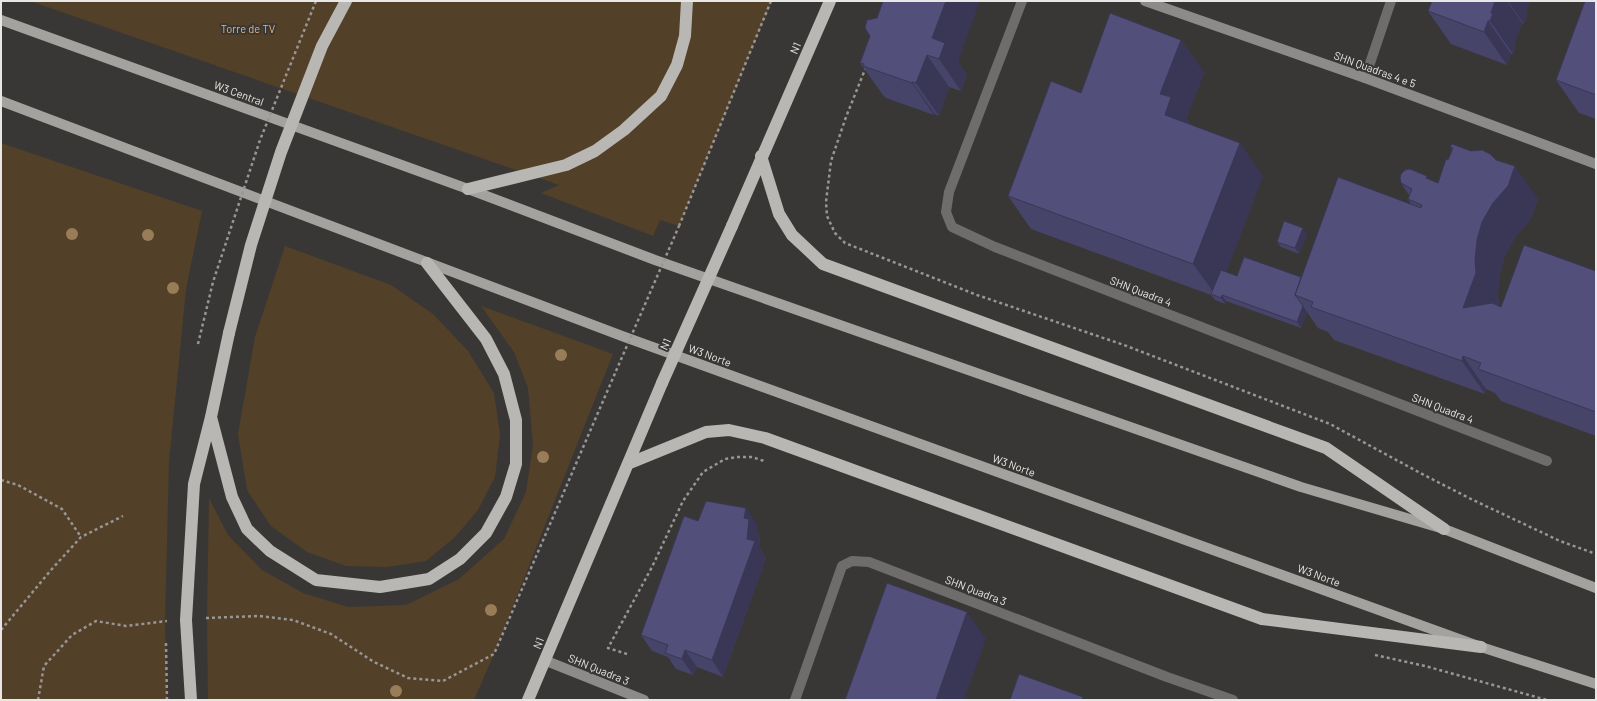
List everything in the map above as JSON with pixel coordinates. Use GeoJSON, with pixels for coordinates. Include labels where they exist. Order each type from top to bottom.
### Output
{"type":"FeatureCollection","features":[{"type":"Feature","properties":{"kind":"highway"},"geometry":{"type":"LineString","coordinates":[[191,700],[186,620],[194,484],[251,245],[281,152],[322,46],[346,1]]}},
{"type":"Feature","properties":{"kind":"highway"},"geometry":{"type":"LineString","coordinates":[[468,189],[566,165],[595,151],[624,130],[661,96],[677,65],[685,36],[686,1]]}},
{"type":"Feature","properties":{"kind":"highway","name":"N1"},"geometry":{"type":"LineString","coordinates":[[528,700],[630,463],[662,383],[830,1]]}},
{"type":"Feature","properties":{"kind":"highway"},"geometry":{"type":"LineString","coordinates":[[761,156],[779,214],[792,235],[823,264],[1326,448],[1444,529]]}},
{"type":"Feature","properties":{"kind":"highway"},"geometry":{"type":"LineString","coordinates":[[211,417],[232,497],[247,529],[270,551],[316,580],[380,587],[429,578],[460,559],[486,533],[506,497],[516,464],[516,420],[504,374],[486,339],[427,263]]}},
{"type":"Feature","properties":{"kind":"highway"},"geometry":{"type":"LineString","coordinates":[[630,463],[706,432],[729,430],[764,438],[1262,619],[1481,647]]}},
{"type":"Feature","properties":{"kind":"main road","name":"W3 Central"},"geometry":{"type":"LineString","coordinates":[[1,20],[468,189]]}},
{"type":"Feature","properties":{"kind":"main road"},"geometry":{"type":"LineString","coordinates":[[1,101],[427,263]]}},
{"type":"Feature","properties":{"kind":"main road"},"geometry":{"type":"LineString","coordinates":[[468,189],[663,262],[1286,482],[1444,529],[1596,588]]}},
{"type":"Feature","properties":{"kind":"main road","name":"W3 Norte"},"geometry":{"type":"LineString","coordinates":[[427,263],[630,339],[1481,647],[1596,684]]}},
{"type":"Feature","properties":{"kind":"street","name":"SHN Quadra 4"},"geometry":{"type":"LineString","coordinates":[[1022,1],[949,192],[946,212],[952,227],[995,247],[1547,461]]}},
{"type":"Feature","properties":{"kind":"street","name":"SHN Quadras 4 e 5"},"geometry":{"type":"LineString","coordinates":[[1145,1],[1365,78],[1596,164]]}},
{"type":"Feature","properties":{"kind":"street"},"geometry":{"type":"LineString","coordinates":[[1365,78],[1391,1]]}},
{"type":"Feature","properties":{"kind":"street","name":"SHN Quadra 3"},"geometry":{"type":"LineString","coordinates":[[795,700],[842,566],[852,562],[869,562],[1167,677],[1233,700]]}},
{"type":"Feature","properties":{"kind":"street","name":"SHN Quadra 3"},"geometry":{"type":"LineString","coordinates":[[544,660],[644,700]]}},
{"type":"Feature","properties":{"kind":"path"},"geometry":{"type":"LineString","coordinates":[[206,618],[259,616],[293,620],[331,634],[374,662],[408,678],[443,681],[494,654],[679,226],[771,1]]}},
{"type":"Feature","properties":{"kind":"path"},"geometry":{"type":"LineString","coordinates":[[826,202],[831,161],[846,116],[867,66]]}},
{"type":"Feature","properties":{"kind":"path"},"geometry":{"type":"LineString","coordinates":[[627,654],[608,648],[652,567],[684,501],[703,472],[725,459],[752,457],[766,461]]}},
{"type":"Feature","properties":{"kind":"path"},"geometry":{"type":"LineString","coordinates":[[1,480],[18,485],[62,509],[82,537]]}},
{"type":"Feature","properties":{"kind":"path"},"geometry":{"type":"LineString","coordinates":[[1,630],[51,570],[82,537],[123,516]]}},
{"type":"Feature","properties":{"kind":"path"},"geometry":{"type":"LineString","coordinates":[[38,700],[44,666],[72,635],[96,621],[126,626],[165,622]]}},
{"type":"Feature","properties":{"kind":"path"},"geometry":{"type":"LineString","coordinates":[[166,637],[167,700]]}},
{"type":"Feature","properties":{"kind":"path"},"geometry":{"type":"LineString","coordinates":[[1374,655],[1425,666],[1547,700]]}},
{"type":"Feature","properties":{"kind":"green space","name":"Torre de TV"},"geometry":{"type":"Polygon","coordinates":[[[30,1],[772,1],[679,226],[660,220],[653,236],[541,193],[559,185],[30,1]]]}},
{"type":"Feature","properties":{"kind":"green space"},"geometry":{"type":"Polygon","coordinates":[[[1,143],[202,211],[186,289],[169,462],[165,621],[167,700],[1,700],[1,143]]]}},
{"type":"Feature","properties":{"kind":"green space"},"geometry":{"type":"Polygon","coordinates":[[[285,246],[391,285],[433,314],[468,351],[494,393],[500,435],[495,477],[478,510],[455,537],[426,561],[387,567],[346,566],[307,552],[271,526],[247,490],[238,434],[255,337],[285,246]]]}},
{"type":"Feature","properties":{"kind":"green space"},"geometry":{"type":"Polygon","coordinates":[[[481,306],[613,354],[494,654],[474,700],[208,700],[207,618],[209,498],[228,535],[262,570],[303,593],[348,607],[406,605],[459,579],[504,539],[526,492],[533,445],[528,388],[514,352],[481,306]]]}},
{"type":"Feature","properties":{"kind":"building"},"geometry":{"type":"Polygon","coordinates":[[[883,1],[946,1],[932,38],[945,43],[939,59],[927,55],[916,83],[912,83],[863,66],[864,64],[860,63],[870,36],[865,28],[867,20],[877,18],[883,1]]]}},
{"type":"Feature","properties":{"kind":"building"},"geometry":{"type":"Polygon","coordinates":[[[1432,1],[1495,1],[1491,13],[1493,13],[1484,32],[1428,11],[1432,1]]]}},
{"type":"Feature","properties":{"kind":"building"},"geometry":{"type":"Polygon","coordinates":[[[1585,1],[1596,1],[1596,95],[1556,80],[1585,1]]]}},
{"type":"Feature","properties":{"kind":"building"},"geometry":{"type":"Polygon","coordinates":[[[1110,13],[1181,40],[1160,94],[1171,97],[1165,115],[1240,143],[1193,264],[1008,196],[1051,81],[1081,93],[1110,13]]]}},
{"type":"Feature","properties":{"kind":"building"},"geometry":{"type":"Polygon","coordinates":[[[1452,144],[1471,151],[1482,150],[1490,154],[1496,160],[1515,166],[1508,186],[1493,203],[1482,222],[1477,240],[1475,261],[1476,273],[1463,308],[1492,303],[1501,307],[1524,245],[1596,271],[1596,412],[1478,369],[1481,363],[1463,356],[1462,361],[1311,307],[1313,302],[1295,295],[1338,177],[1421,208],[1422,205],[1408,199],[1412,189],[1401,183],[1401,174],[1405,170],[1410,169],[1427,176],[1426,178],[1438,183],[1446,159],[1448,160],[1453,148],[1450,147],[1452,144]]]}},
{"type":"Feature","properties":{"kind":"building"},"geometry":{"type":"Polygon","coordinates":[[[1284,221],[1303,228],[1295,248],[1277,242],[1284,221]]]}},
{"type":"Feature","properties":{"kind":"building"},"geometry":{"type":"Polygon","coordinates":[[[1244,257],[1301,277],[1295,295],[1303,306],[1297,322],[1222,295],[1221,298],[1211,294],[1221,270],[1237,276],[1244,257]]]}},
{"type":"Feature","properties":{"kind":"building"},"geometry":{"type":"Polygon","coordinates":[[[706,501],[746,508],[744,518],[749,519],[747,539],[755,541],[712,660],[685,650],[682,659],[665,653],[668,645],[641,635],[684,516],[698,521],[706,501]]]}},
{"type":"Feature","properties":{"kind":"building"},"geometry":{"type":"Polygon","coordinates":[[[887,583],[967,612],[936,700],[845,700],[887,583]]]}},
{"type":"Feature","properties":{"kind":"building"},"geometry":{"type":"Polygon","coordinates":[[[1019,674],[1083,697],[1082,700],[1010,700],[1019,674]]]}}]}
